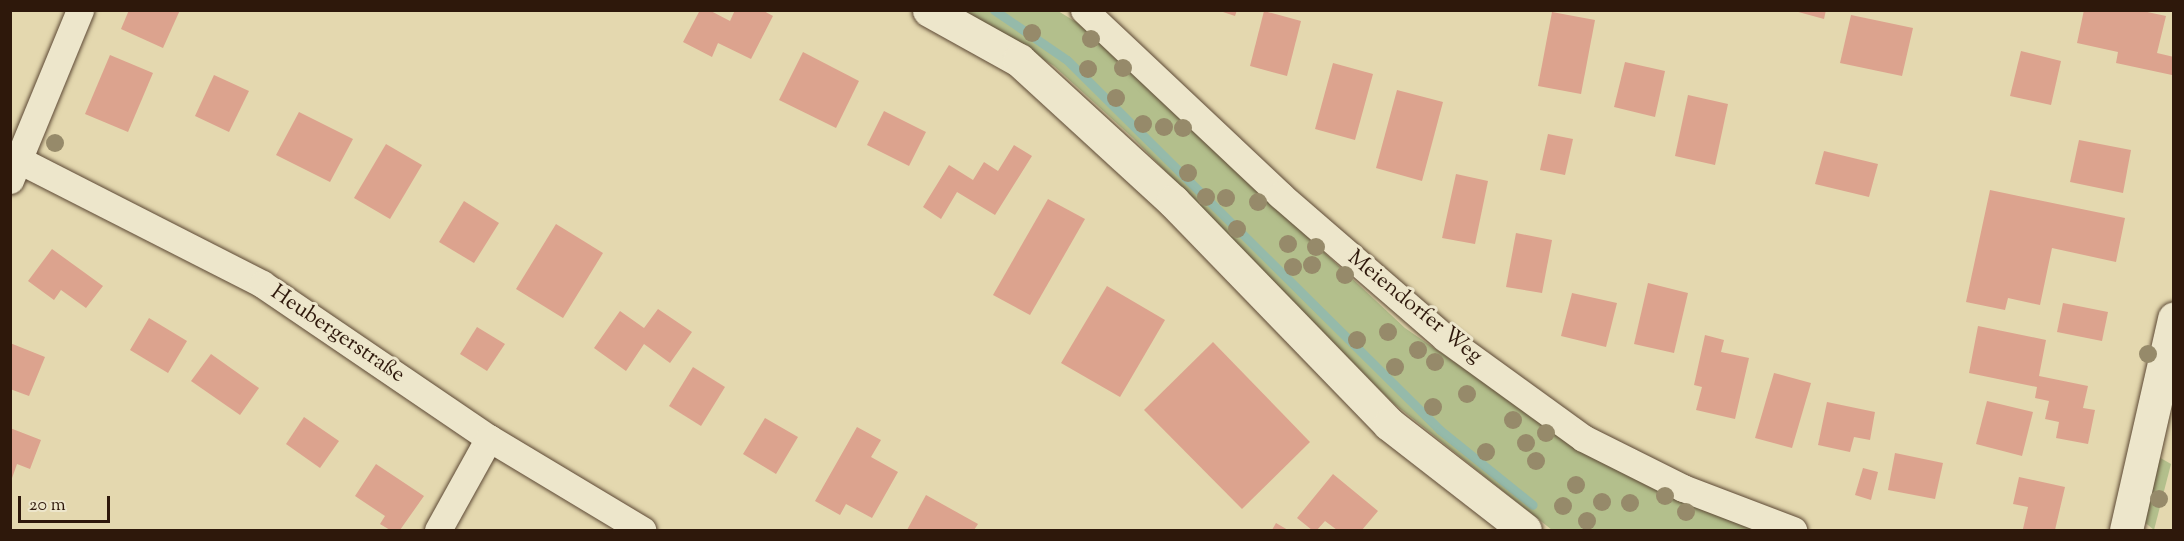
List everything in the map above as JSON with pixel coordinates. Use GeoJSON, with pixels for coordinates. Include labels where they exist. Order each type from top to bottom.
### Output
{"type":"FeatureCollection","features":[{"type":"Feature","properties":{"kind":"street"},"geometry":{"type":"LineString","coordinates":[[15,170],[80,10]]}},
{"type":"Feature","properties":{"kind":"street"},"geometry":{"type":"LineString","coordinates":[[929,10],[1019,60],[1173,201],[1389,424],[1526,531]]}},
{"type":"Feature","properties":{"kind":"street","name":"Meiendorfer Weg"},"geometry":{"type":"LineString","coordinates":[[1084,10],[1280,195],[1445,338],[1583,438],[1683,488],[1793,531]]}},
{"type":"Feature","properties":{"kind":"street","name":"Heubergerstraße"},"geometry":{"type":"LineString","coordinates":[[15,170],[262,284],[489,438],[642,531]]}},
{"type":"Feature","properties":{"kind":"street"},"geometry":{"type":"LineString","coordinates":[[2126,531],[2166,386],[2174,318]]}},
{"type":"Feature","properties":{"kind":"street"},"geometry":{"type":"LineString","coordinates":[[438,531],[489,438]]}},
{"type":"Feature","properties":{"kind":"green space"},"geometry":{"type":"Polygon","coordinates":[[[963,11],[1058,11],[1081,25],[1405,328],[1531,415],[1646,479],[1754,530],[1552,530],[1393,403],[1133,138],[1054,66],[963,11]]]}},
{"type":"Feature","properties":{"kind":"green space"},"geometry":{"type":"Polygon","coordinates":[[[2157,456],[2171,464],[2154,530],[2142,520],[2157,456]]]}},
{"type":"Feature","properties":{"kind":"building"},"geometry":{"type":"Polygon","coordinates":[[[129,10],[180,10],[163,48],[121,29],[129,10]]]}},
{"type":"Feature","properties":{"kind":"building"},"geometry":{"type":"Polygon","coordinates":[[[700,10],[709,10],[730,21],[735,10],[762,10],[773,16],[751,59],[718,43],[712,57],[683,42],[700,10]]]}},
{"type":"Feature","properties":{"kind":"building"},"geometry":{"type":"Polygon","coordinates":[[[1217,10],[1237,10],[1235,16],[1217,10]]]}},
{"type":"Feature","properties":{"kind":"building"},"geometry":{"type":"Polygon","coordinates":[[[1791,10],[1826,10],[1824,19],[1791,10]]]}},
{"type":"Feature","properties":{"kind":"building"},"geometry":{"type":"Polygon","coordinates":[[[2084,10],[2138,10],[2166,16],[2157,53],[2174,57],[2172,75],[2116,63],[2118,52],[2077,43],[2084,10]]]}},
{"type":"Feature","properties":{"kind":"building"},"geometry":{"type":"Polygon","coordinates":[[[1264,11],[1301,21],[1287,76],[1250,66],[1264,11]]]}},
{"type":"Feature","properties":{"kind":"building"},"geometry":{"type":"Polygon","coordinates":[[[1552,12],[1595,20],[1581,94],[1538,86],[1552,12]]]}},
{"type":"Feature","properties":{"kind":"building"},"geometry":{"type":"Polygon","coordinates":[[[1851,15],[1913,28],[1902,76],[1840,63],[1851,15]]]}},
{"type":"Feature","properties":{"kind":"building"},"geometry":{"type":"Polygon","coordinates":[[[2021,51],[2061,61],[2051,105],[2010,96],[2021,51]]]}},
{"type":"Feature","properties":{"kind":"building"},"geometry":{"type":"Polygon","coordinates":[[[803,52],[859,81],[836,128],[779,100],[803,52]]]}},
{"type":"Feature","properties":{"kind":"building"},"geometry":{"type":"Polygon","coordinates":[[[110,55],[153,73],[128,132],[85,114],[110,55]]]}},
{"type":"Feature","properties":{"kind":"building"},"geometry":{"type":"Polygon","coordinates":[[[1625,62],[1665,71],[1655,117],[1614,107],[1625,62]]]}},
{"type":"Feature","properties":{"kind":"building"},"geometry":{"type":"Polygon","coordinates":[[[1333,63],[1373,74],[1355,140],[1315,129],[1333,63]]]}},
{"type":"Feature","properties":{"kind":"building"},"geometry":{"type":"Polygon","coordinates":[[[214,75],[249,91],[229,132],[195,116],[214,75]]]}},
{"type":"Feature","properties":{"kind":"building"},"geometry":{"type":"Polygon","coordinates":[[[1397,90],[1443,102],[1422,181],[1376,168],[1397,90]]]}},
{"type":"Feature","properties":{"kind":"building"},"geometry":{"type":"Polygon","coordinates":[[[1688,95],[1728,104],[1715,165],[1675,156],[1688,95]]]}},
{"type":"Feature","properties":{"kind":"building"},"geometry":{"type":"Polygon","coordinates":[[[884,111],[926,132],[909,166],[867,145],[884,111]]]}},
{"type":"Feature","properties":{"kind":"building"},"geometry":{"type":"Polygon","coordinates":[[[299,112],[353,139],[330,182],[276,155],[299,112]]]}},
{"type":"Feature","properties":{"kind":"building"},"geometry":{"type":"Polygon","coordinates":[[[1548,134],[1573,139],[1565,175],[1540,170],[1548,134]]]}},
{"type":"Feature","properties":{"kind":"building"},"geometry":{"type":"Polygon","coordinates":[[[2079,140],[2131,150],[2123,193],[2070,182],[2079,140]]]}},
{"type":"Feature","properties":{"kind":"building"},"geometry":{"type":"Polygon","coordinates":[[[386,144],[422,165],[390,219],[354,198],[386,144]]]}},
{"type":"Feature","properties":{"kind":"building"},"geometry":{"type":"Polygon","coordinates":[[[1014,145],[1032,156],[995,215],[957,192],[941,219],[923,207],[949,165],[973,180],[984,162],[998,171],[1014,145]]]}},
{"type":"Feature","properties":{"kind":"building"},"geometry":{"type":"Polygon","coordinates":[[[1824,151],[1878,164],[1869,197],[1815,184],[1824,151]]]}},
{"type":"Feature","properties":{"kind":"building"},"geometry":{"type":"Polygon","coordinates":[[[1456,174],[1488,181],[1475,244],[1442,238],[1456,174]]]}},
{"type":"Feature","properties":{"kind":"building"},"geometry":{"type":"Polygon","coordinates":[[[1990,190],[2125,218],[2116,262],[2052,248],[2040,305],[2008,298],[2005,310],[1966,302],[1990,190]]]}},
{"type":"Feature","properties":{"kind":"building"},"geometry":{"type":"Polygon","coordinates":[[[1048,199],[1085,219],[1030,315],[993,295],[1048,199]]]}},
{"type":"Feature","properties":{"kind":"building"},"geometry":{"type":"Polygon","coordinates":[[[464,201],[499,223],[474,263],[439,242],[464,201]]]}},
{"type":"Feature","properties":{"kind":"building"},"geometry":{"type":"Polygon","coordinates":[[[556,224],[603,253],[563,318],[516,289],[556,224]]]}},
{"type":"Feature","properties":{"kind":"building"},"geometry":{"type":"Polygon","coordinates":[[[1516,233],[1552,240],[1542,293],[1506,287],[1516,233]]]}},
{"type":"Feature","properties":{"kind":"building"},"geometry":{"type":"Polygon","coordinates":[[[52,249],[103,286],[86,308],[61,290],[54,300],[28,281],[52,249]]]}},
{"type":"Feature","properties":{"kind":"building"},"geometry":{"type":"Polygon","coordinates":[[[1648,283],[1688,293],[1674,353],[1634,344],[1648,283]]]}},
{"type":"Feature","properties":{"kind":"building"},"geometry":{"type":"Polygon","coordinates":[[[1107,286],[1165,320],[1120,397],[1061,363],[1107,286]]]}},
{"type":"Feature","properties":{"kind":"building"},"geometry":{"type":"Polygon","coordinates":[[[1572,293],[1617,303],[1606,347],[1561,336],[1572,293]]]}},
{"type":"Feature","properties":{"kind":"building"},"geometry":{"type":"Polygon","coordinates":[[[2063,303],[2108,312],[2102,341],[2057,332],[2063,303]]]}},
{"type":"Feature","properties":{"kind":"building"},"geometry":{"type":"Polygon","coordinates":[[[658,309],[692,332],[670,363],[644,344],[626,371],[594,348],[620,311],[644,328],[658,309]]]}},
{"type":"Feature","properties":{"kind":"building"},"geometry":{"type":"Polygon","coordinates":[[[149,318],[187,341],[168,373],[130,350],[149,318]]]}},
{"type":"Feature","properties":{"kind":"building"},"geometry":{"type":"Polygon","coordinates":[[[1978,326],[2046,340],[2039,376],[2088,386],[2083,408],[2095,410],[2088,444],[2056,438],[2059,422],[2045,419],[2049,401],[2035,398],[2037,387],[1969,373],[1978,326]]]}},
{"type":"Feature","properties":{"kind":"building"},"geometry":{"type":"Polygon","coordinates":[[[477,327],[505,344],[487,371],[460,354],[477,327]]]}},
{"type":"Feature","properties":{"kind":"building"},"geometry":{"type":"Polygon","coordinates":[[[1705,335],[1724,340],[1721,352],[1749,358],[1735,419],[1696,410],[1702,387],[1694,385],[1705,335]]]}},
{"type":"Feature","properties":{"kind":"building"},"geometry":{"type":"Polygon","coordinates":[[[1213,342],[1310,442],[1242,509],[1144,410],[1213,342]]]}},
{"type":"Feature","properties":{"kind":"building"},"geometry":{"type":"Polygon","coordinates":[[[10,343],[45,357],[29,396],[10,389],[10,343]]]}},
{"type":"Feature","properties":{"kind":"building"},"geometry":{"type":"Polygon","coordinates":[[[211,354],[259,388],[240,415],[191,381],[211,354]]]}},
{"type":"Feature","properties":{"kind":"building"},"geometry":{"type":"Polygon","coordinates":[[[693,367],[725,387],[701,426],[669,406],[693,367]]]}},
{"type":"Feature","properties":{"kind":"building"},"geometry":{"type":"Polygon","coordinates":[[[1774,373],[1811,383],[1792,448],[1755,438],[1774,373]]]}},
{"type":"Feature","properties":{"kind":"building"},"geometry":{"type":"Polygon","coordinates":[[[1987,401],[2033,412],[2022,456],[1976,444],[1987,401]]]}},
{"type":"Feature","properties":{"kind":"building"},"geometry":{"type":"Polygon","coordinates":[[[1827,402],[1875,412],[1870,440],[1854,437],[1850,452],[1818,445],[1827,402]]]}},
{"type":"Feature","properties":{"kind":"building"},"geometry":{"type":"Polygon","coordinates":[[[304,417],[339,441],[320,468],[286,444],[304,417]]]}},
{"type":"Feature","properties":{"kind":"building"},"geometry":{"type":"Polygon","coordinates":[[[765,418],[798,437],[776,474],[743,454],[765,418]]]}},
{"type":"Feature","properties":{"kind":"building"},"geometry":{"type":"Polygon","coordinates":[[[857,427],[881,440],[871,457],[898,472],[872,518],[846,504],[840,515],[815,501],[857,427]]]}},
{"type":"Feature","properties":{"kind":"building"},"geometry":{"type":"Polygon","coordinates":[[[10,428],[41,440],[30,469],[17,464],[11,481],[10,428]]]}},
{"type":"Feature","properties":{"kind":"building"},"geometry":{"type":"Polygon","coordinates":[[[1895,453],[1943,463],[1935,499],[1888,490],[1895,453]]]}},
{"type":"Feature","properties":{"kind":"building"},"geometry":{"type":"Polygon","coordinates":[[[376,464],[424,496],[400,530],[390,530],[380,524],[385,516],[355,496],[376,464]]]}},
{"type":"Feature","properties":{"kind":"building"},"geometry":{"type":"Polygon","coordinates":[[[1863,468],[1878,472],[1871,500],[1855,495],[1863,468]]]}},
{"type":"Feature","properties":{"kind":"building"},"geometry":{"type":"Polygon","coordinates":[[[1333,474],[1378,511],[1362,530],[1337,530],[1325,521],[1317,530],[1312,530],[1297,518],[1333,474]]]}},
{"type":"Feature","properties":{"kind":"building"},"geometry":{"type":"Polygon","coordinates":[[[2019,477],[2065,487],[2055,530],[2023,529],[2028,507],[2013,504],[2019,477]]]}},
{"type":"Feature","properties":{"kind":"building"},"geometry":{"type":"Polygon","coordinates":[[[926,495],[978,524],[974,530],[907,530],[926,495]]]}},
{"type":"Feature","properties":{"kind":"building"},"geometry":{"type":"Polygon","coordinates":[[[1276,523],[1288,530],[1272,530],[1276,523]]]}},
{"type":"Feature","properties":{"kind":"waterway"},"geometry":{"type":"LineString","coordinates":[[994,10],[1067,60],[1440,430],[1533,505]]}}]}
